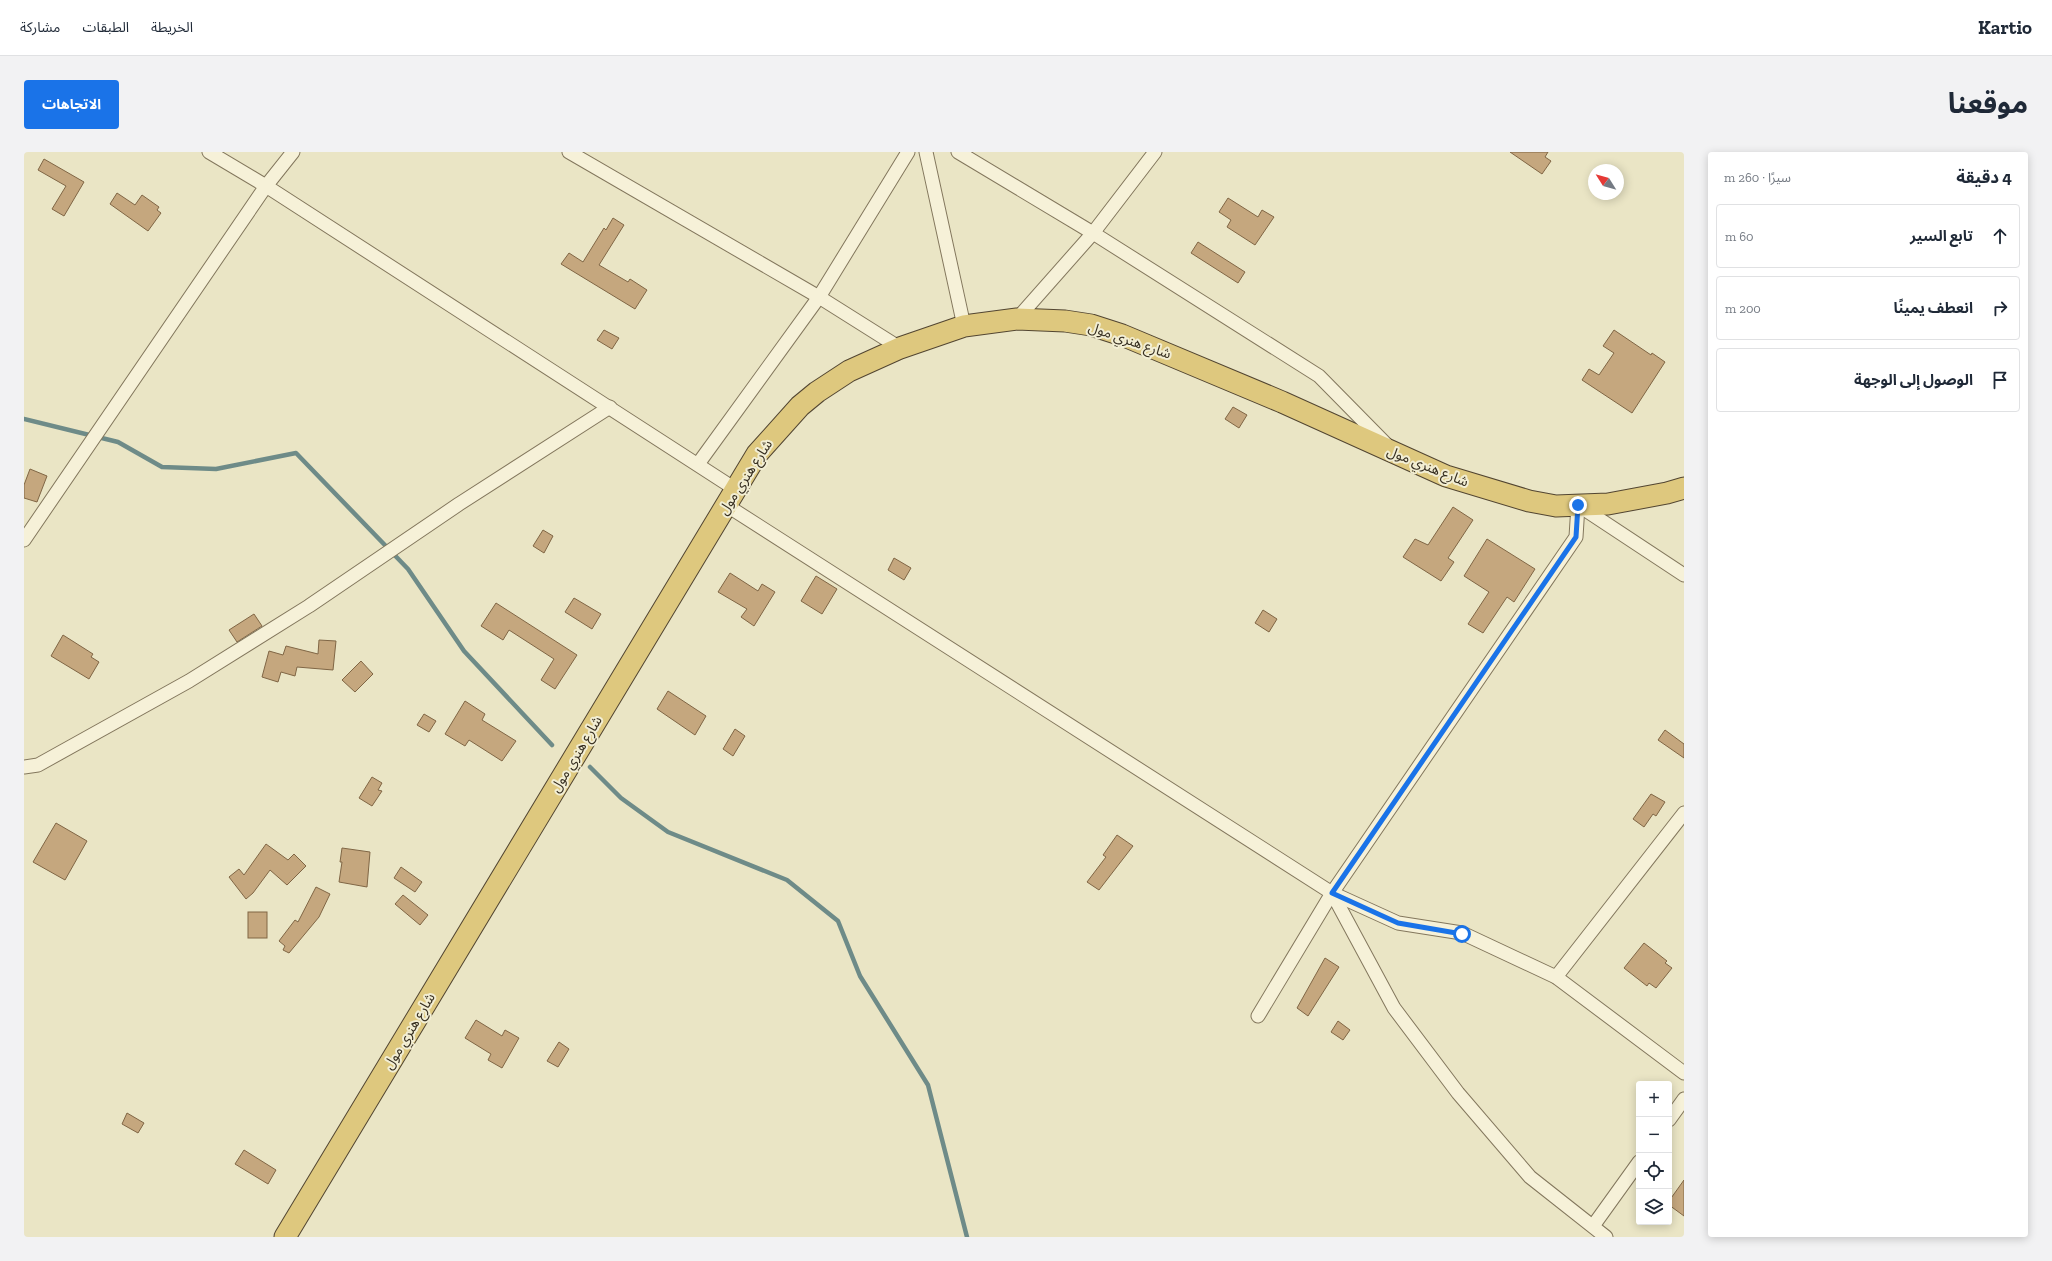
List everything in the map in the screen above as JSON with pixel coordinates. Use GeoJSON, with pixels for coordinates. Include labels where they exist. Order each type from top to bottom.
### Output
{"type":"FeatureCollection","features":[{"type":"Feature","properties":{"kind":"highway","name":"شارع هنري مول"},"geometry":{"type":"LineString","coordinates":[[285,1237],[757,454],[800,406],[849,371],[900,348],[964,326],[1017,319],[1065,321],[1091,325],[1122,335],[1282,402],[1446,476],[1529,501],[1556,506],[1608,504],[1667,493],[1684,488]]}},
{"type":"Feature","properties":{"kind":"street"},"geometry":{"type":"LineString","coordinates":[[209,152],[266,186],[698,464],[730,497],[1332,893],[1398,923],[1462,934],[1556,977],[1684,1073]]}},
{"type":"Feature","properties":{"kind":"street"},"geometry":{"type":"LineString","coordinates":[[24,540],[266,186],[292,152]]}},
{"type":"Feature","properties":{"kind":"street"},"geometry":{"type":"LineString","coordinates":[[569,152],[819,297],[900,348]]}},
{"type":"Feature","properties":{"kind":"street"},"geometry":{"type":"LineString","coordinates":[[698,464],[819,297],[908,152]]}},
{"type":"Feature","properties":{"kind":"street"},"geometry":{"type":"LineString","coordinates":[[926,152],[964,326]]}},
{"type":"Feature","properties":{"kind":"street"},"geometry":{"type":"LineString","coordinates":[[958,152],[1093,233],[1319,376],[1394,453]]}},
{"type":"Feature","properties":{"kind":"street"},"geometry":{"type":"LineString","coordinates":[[1017,319],[1093,233],[1154,152]]}},
{"type":"Feature","properties":{"kind":"street"},"geometry":{"type":"LineString","coordinates":[[24,766],[38,765],[189,681],[309,606],[459,504],[610,408]]}},
{"type":"Feature","properties":{"kind":"street"},"geometry":{"type":"LineString","coordinates":[[1258,1016],[1332,893],[1576,537],[1578,505],[1684,575]]}},
{"type":"Feature","properties":{"kind":"street"},"geometry":{"type":"LineString","coordinates":[[1556,977],[1684,812]]}},
{"type":"Feature","properties":{"kind":"street"},"geometry":{"type":"LineString","coordinates":[[1332,893],[1394,1008],[1458,1093],[1530,1177],[1606,1237]]}},
{"type":"Feature","properties":{"kind":"street"},"geometry":{"type":"LineString","coordinates":[[1671,1117],[1684,1099]]}},
{"type":"Feature","properties":{"kind":"street"},"geometry":{"type":"LineString","coordinates":[[1593,1226],[1636,1166]]}},
{"type":"Feature","properties":{"kind":"building"},"geometry":{"type":"Polygon","coordinates":[[[1510,152],[1548,152],[1545,157],[1551,161],[1542,174],[1510,152]]]}},
{"type":"Feature","properties":{"kind":"building"},"geometry":{"type":"Polygon","coordinates":[[[44,159],[84,182],[64,216],[52,209],[66,186],[38,170],[44,159]]]}},
{"type":"Feature","properties":{"kind":"building"},"geometry":{"type":"Polygon","coordinates":[[[117,193],[135,205],[142,195],[159,207],[157,210],[161,213],[148,231],[110,204],[117,193]]]}},
{"type":"Feature","properties":{"kind":"building"},"geometry":{"type":"Polygon","coordinates":[[[1228,198],[1258,217],[1262,210],[1274,217],[1255,245],[1227,227],[1231,220],[1219,212],[1228,198]]]}},
{"type":"Feature","properties":{"kind":"building"},"geometry":{"type":"Polygon","coordinates":[[[613,218],[624,225],[599,265],[628,282],[630,279],[647,290],[635,309],[561,264],[569,253],[583,262],[604,228],[606,230],[613,218]]]}},
{"type":"Feature","properties":{"kind":"building"},"geometry":{"type":"Polygon","coordinates":[[[1198,242],[1245,272],[1238,283],[1191,253],[1198,242]]]}},
{"type":"Feature","properties":{"kind":"building"},"geometry":{"type":"Polygon","coordinates":[[[604,330],[619,338],[612,349],[597,340],[604,330]]]}},
{"type":"Feature","properties":{"kind":"building"},"geometry":{"type":"Polygon","coordinates":[[[1614,330],[1651,355],[1652,353],[1665,362],[1632,413],[1582,380],[1589,369],[1599,375],[1614,353],[1603,346],[1614,330]]]}},
{"type":"Feature","properties":{"kind":"building"},"geometry":{"type":"Polygon","coordinates":[[[1233,407],[1247,415],[1239,428],[1225,419],[1233,407]]]}},
{"type":"Feature","properties":{"kind":"building"},"geometry":{"type":"Polygon","coordinates":[[[30,469],[47,476],[37,502],[24,498],[24,485],[30,469]]]}},
{"type":"Feature","properties":{"kind":"building"},"geometry":{"type":"Polygon","coordinates":[[[1453,507],[1473,520],[1448,558],[1454,562],[1441,581],[1403,557],[1415,539],[1428,545],[1453,507]]]}},
{"type":"Feature","properties":{"kind":"building"},"geometry":{"type":"Polygon","coordinates":[[[543,530],[553,536],[544,553],[533,546],[543,530]]]}},
{"type":"Feature","properties":{"kind":"building"},"geometry":{"type":"Polygon","coordinates":[[[1487,539],[1535,569],[1514,602],[1507,597],[1483,633],[1468,624],[1489,592],[1464,576],[1487,539]]]}},
{"type":"Feature","properties":{"kind":"building"},"geometry":{"type":"Polygon","coordinates":[[[894,558],[911,568],[904,580],[888,570],[894,558]]]}},
{"type":"Feature","properties":{"kind":"building"},"geometry":{"type":"Polygon","coordinates":[[[730,573],[758,591],[762,584],[775,592],[754,626],[741,617],[747,609],[718,592],[730,573]]]}},
{"type":"Feature","properties":{"kind":"building"},"geometry":{"type":"Polygon","coordinates":[[[816,576],[837,589],[822,614],[801,601],[816,576]]]}},
{"type":"Feature","properties":{"kind":"building"},"geometry":{"type":"Polygon","coordinates":[[[574,598],[601,614],[592,629],[565,612],[574,598]]]}},
{"type":"Feature","properties":{"kind":"building"},"geometry":{"type":"Polygon","coordinates":[[[496,603],[577,655],[555,689],[541,680],[554,659],[509,630],[503,640],[481,626],[496,603]]]}},
{"type":"Feature","properties":{"kind":"building"},"geometry":{"type":"Polygon","coordinates":[[[1263,610],[1277,619],[1269,632],[1255,623],[1263,610]]]}},
{"type":"Feature","properties":{"kind":"building"},"geometry":{"type":"Polygon","coordinates":[[[254,614],[262,626],[237,642],[229,630],[254,614]]]}},
{"type":"Feature","properties":{"kind":"building"},"geometry":{"type":"Polygon","coordinates":[[[63,635],[93,654],[91,657],[99,662],[89,679],[51,656],[63,635]]]}},
{"type":"Feature","properties":{"kind":"building"},"geometry":{"type":"Polygon","coordinates":[[[319,640],[336,641],[333,670],[297,667],[295,676],[281,672],[278,682],[262,677],[269,651],[283,655],[286,646],[318,654],[319,640]]]}},
{"type":"Feature","properties":{"kind":"building"},"geometry":{"type":"Polygon","coordinates":[[[361,661],[373,674],[355,692],[342,680],[361,661]]]}},
{"type":"Feature","properties":{"kind":"building"},"geometry":{"type":"Polygon","coordinates":[[[668,691],[706,716],[695,735],[657,709],[668,691]]]}},
{"type":"Feature","properties":{"kind":"building"},"geometry":{"type":"Polygon","coordinates":[[[465,701],[485,714],[482,720],[516,741],[502,761],[469,740],[465,746],[445,734],[465,701]]]}},
{"type":"Feature","properties":{"kind":"building"},"geometry":{"type":"Polygon","coordinates":[[[424,714],[436,721],[429,732],[417,725],[424,714]]]}},
{"type":"Feature","properties":{"kind":"building"},"geometry":{"type":"Polygon","coordinates":[[[735,729],[745,736],[733,756],[723,749],[735,729]]]}},
{"type":"Feature","properties":{"kind":"building"},"geometry":{"type":"Polygon","coordinates":[[[1665,730],[1684,744],[1684,758],[1658,740],[1665,730]]]}},
{"type":"Feature","properties":{"kind":"building"},"geometry":{"type":"Polygon","coordinates":[[[372,777],[382,783],[378,790],[382,791],[372,806],[359,798],[372,777]]]}},
{"type":"Feature","properties":{"kind":"building"},"geometry":{"type":"Polygon","coordinates":[[[1651,794],[1665,802],[1656,816],[1653,814],[1644,827],[1633,819],[1651,794]]]}},
{"type":"Feature","properties":{"kind":"building"},"geometry":{"type":"Polygon","coordinates":[[[56,823],[87,841],[65,880],[33,862],[56,823]]]}},
{"type":"Feature","properties":{"kind":"building"},"geometry":{"type":"Polygon","coordinates":[[[1117,835],[1133,846],[1099,890],[1087,882],[1106,857],[1103,855],[1117,835]]]}},
{"type":"Feature","properties":{"kind":"building"},"geometry":{"type":"Polygon","coordinates":[[[266,844],[288,860],[294,854],[306,866],[287,885],[270,870],[253,893],[246,899],[229,877],[239,869],[244,875],[266,844]]]}},
{"type":"Feature","properties":{"kind":"building"},"geometry":{"type":"Polygon","coordinates":[[[342,848],[370,852],[367,887],[339,882],[342,862],[340,862],[342,848]]]}},
{"type":"Feature","properties":{"kind":"building"},"geometry":{"type":"Polygon","coordinates":[[[401,867],[422,882],[415,892],[394,878],[401,867]]]}},
{"type":"Feature","properties":{"kind":"building"},"geometry":{"type":"Polygon","coordinates":[[[316,887],[330,894],[319,917],[289,953],[283,950],[285,946],[279,941],[295,920],[298,922],[316,887]]]}},
{"type":"Feature","properties":{"kind":"building"},"geometry":{"type":"Polygon","coordinates":[[[403,895],[428,915],[420,925],[395,904],[403,895]]]}},
{"type":"Feature","properties":{"kind":"building"},"geometry":{"type":"Polygon","coordinates":[[[248,912],[267,912],[267,938],[248,938],[248,912]]]}},
{"type":"Feature","properties":{"kind":"building"},"geometry":{"type":"Polygon","coordinates":[[[1644,943],[1667,961],[1665,963],[1672,968],[1656,988],[1649,983],[1647,986],[1624,968],[1644,943]]]}},
{"type":"Feature","properties":{"kind":"building"},"geometry":{"type":"Polygon","coordinates":[[[1325,958],[1339,967],[1308,1016],[1297,1008],[1325,958]]]}},
{"type":"Feature","properties":{"kind":"building"},"geometry":{"type":"Polygon","coordinates":[[[476,1020],[502,1036],[505,1030],[519,1038],[502,1068],[488,1060],[491,1054],[465,1038],[476,1020]]]}},
{"type":"Feature","properties":{"kind":"building"},"geometry":{"type":"Polygon","coordinates":[[[1338,1021],[1350,1030],[1343,1040],[1331,1032],[1338,1021]]]}},
{"type":"Feature","properties":{"kind":"building"},"geometry":{"type":"Polygon","coordinates":[[[559,1042],[569,1049],[558,1067],[547,1061],[559,1042]]]}},
{"type":"Feature","properties":{"kind":"building"},"geometry":{"type":"Polygon","coordinates":[[[127,1113],[144,1123],[138,1133],[122,1124],[127,1113]]]}},
{"type":"Feature","properties":{"kind":"building"},"geometry":{"type":"Polygon","coordinates":[[[244,1150],[276,1170],[268,1184],[235,1164],[244,1150]]]}},
{"type":"Feature","properties":{"kind":"building"},"geometry":{"type":"Polygon","coordinates":[[[1684,1180],[1684,1216],[1672,1207],[1672,1197],[1684,1180]]]}},
{"type":"Feature","properties":{"kind":"waterway"},"geometry":{"type":"LineString","coordinates":[[24,419],[118,442],[162,467],[216,469],[296,453],[408,569],[464,651],[552,745]]}},
{"type":"Feature","properties":{"kind":"waterway"},"geometry":{"type":"LineString","coordinates":[[590,767],[621,798],[668,832],[787,880],[838,921],[860,976],[928,1085],[967,1237]]}},
{"type":"Feature","properties":{"kind":"route"},"geometry":{"type":"LineString","coordinates":[[1462,934],[1398,923],[1332,893],[1563,558],[1576,537],[1578,505]]}}]}
